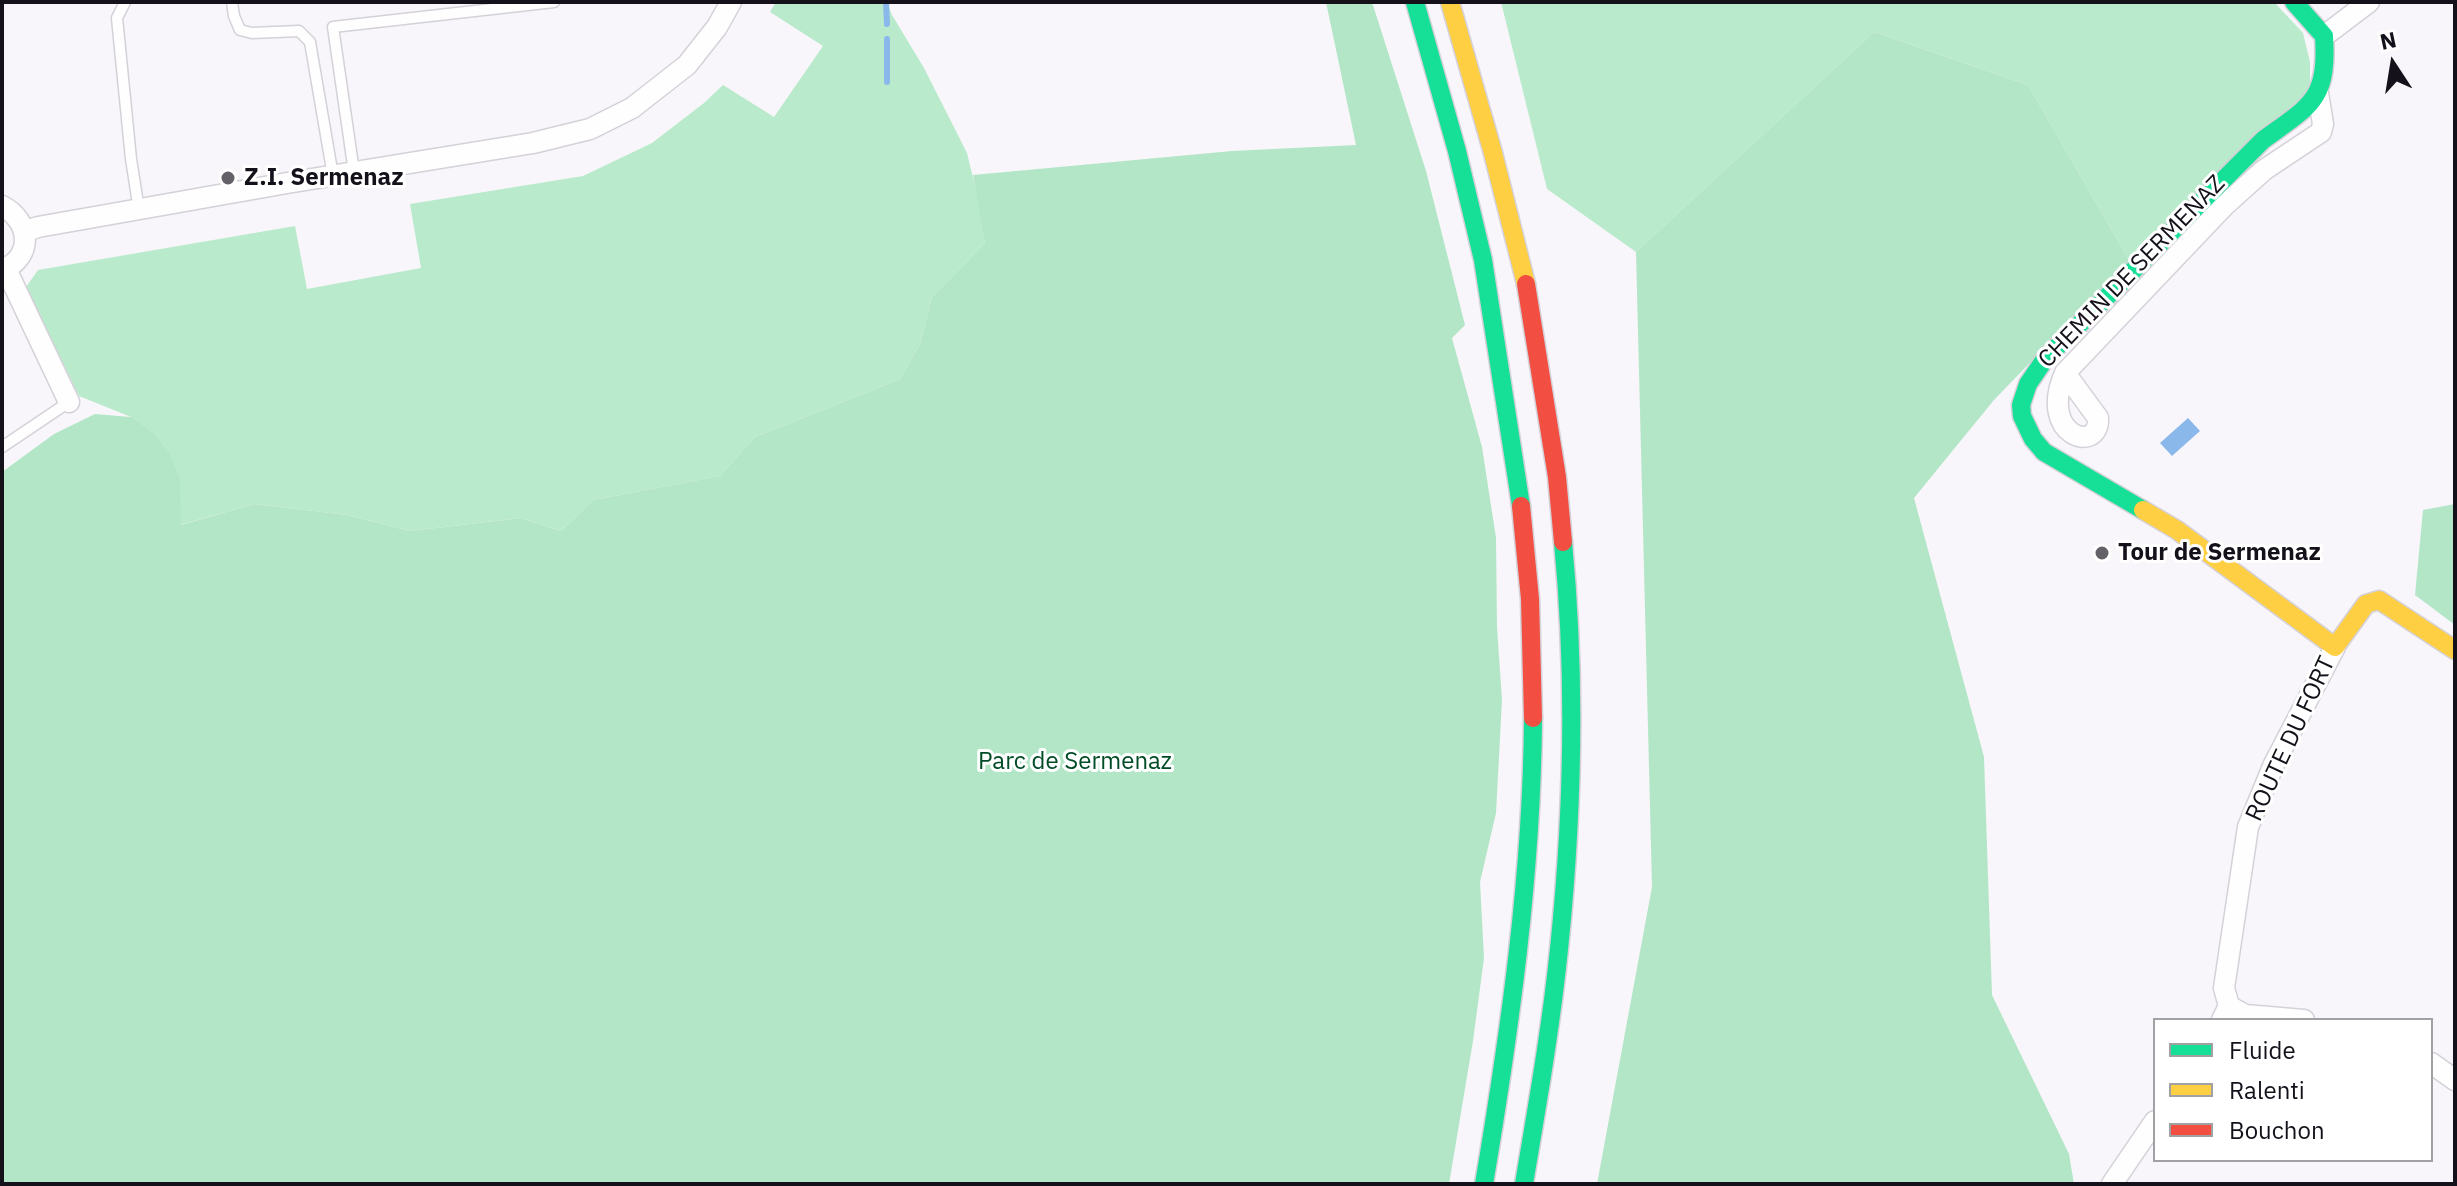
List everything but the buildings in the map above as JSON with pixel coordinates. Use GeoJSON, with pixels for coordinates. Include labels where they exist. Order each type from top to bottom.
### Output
{"type":"FeatureCollection","features":[{"type":"Feature","properties":{"kind":"main road"},"geometry":{"type":"LineString","coordinates":[[1415,2],[1480,243],[1517,463],[1529,596],[1532,734],[1527,878],[1506,1051],[1484,1184]]}},
{"type":"Feature","properties":{"kind":"main road"},"geometry":{"type":"LineString","coordinates":[[1450,2],[1526,285],[1557,477],[1568,592],[1572,749],[1566,866],[1547,1044],[1524,1184]]}},
{"type":"Feature","properties":{"kind":"main road"},"geometry":{"type":"LineString","coordinates":[[2294,2],[2324,36]]}},
{"type":"Feature","properties":{"kind":"main road","name":"CHEMIN DE SERMENAZ"},"geometry":{"type":"LineString","coordinates":[[2324,36],[2324,75],[2318,93],[2300,112],[2263,140],[2045,359],[2027,381],[2022,393],[2022,414],[2031,437],[2044,452],[2177,530],[2335,647]]}},
{"type":"Feature","properties":{"kind":"main road"},"geometry":{"type":"LineString","coordinates":[[1446,180],[1507,401]]}},
{"type":"Feature","properties":{"kind":"main road"},"geometry":{"type":"LineString","coordinates":[[2335,647],[2366,604],[2379,600],[2455,650]]}},
{"type":"Feature","properties":{"kind":"street"},"geometry":{"type":"LineString","coordinates":[[24,232],[38,227],[533,143],[590,129],[632,108],[687,65],[717,27],[731,2]]}},
{"type":"Feature","properties":{"kind":"street"},"geometry":{"type":"LineString","coordinates":[[2324,36],[2369,2]]}},
{"type":"Feature","properties":{"kind":"street","name":"CHEMIN DE SERMENAZ"},"geometry":{"type":"LineString","coordinates":[[2065,373],[2224,206],[2264,170],[2321,132],[2323,124],[2318,93]]}},
{"type":"Feature","properties":{"kind":"street"},"geometry":{"type":"LineString","coordinates":[[2,206],[12,211],[20,221],[25,243],[15,263],[4,270],[69,402]]}},
{"type":"Feature","properties":{"kind":"street","name":"ROUTE DU FORT"},"geometry":{"type":"LineString","coordinates":[[2226,1013],[2224,988],[2248,827],[2274,764],[2335,647]]}},
{"type":"Feature","properties":{"kind":"street"},"geometry":{"type":"LineString","coordinates":[[2226,1013],[2280,1018]]}},
{"type":"Feature","properties":{"kind":"street"},"geometry":{"type":"LineString","coordinates":[[2433,1064],[2455,1080]]}},
{"type":"Feature","properties":{"kind":"street"},"geometry":{"type":"LineString","coordinates":[[2112,1184],[2153,1124]]}},
{"type":"Feature","properties":{"kind":"lane"},"geometry":{"type":"LineString","coordinates":[[125,2],[117,18],[139,210]]}},
{"type":"Feature","properties":{"kind":"lane"},"geometry":{"type":"LineString","coordinates":[[232,2],[240,30],[252,33],[299,31],[310,42],[333,176]]}},
{"type":"Feature","properties":{"kind":"lane"},"geometry":{"type":"LineString","coordinates":[[354,172],[333,27],[554,2]]}},
{"type":"Feature","properties":{"kind":"lane"},"geometry":{"type":"LineString","coordinates":[[2,447],[69,402]]}},
{"type":"Feature","properties":{"kind":"green space"},"geometry":{"type":"Polygon","coordinates":[[[776,2],[887,2],[967,153],[985,243],[932,297],[920,344],[900,379],[755,437],[720,476],[593,500],[561,531],[521,518],[410,531],[347,515],[254,504],[180,525],[180,480],[131,417],[79,396],[26,287],[38,270],[295,226],[307,289],[421,268],[410,204],[583,176],[652,143],[723,85],[774,117],[823,46],[770,12],[776,2]]]}},
{"type":"Feature","properties":{"kind":"green space","name":"Parc de Sermenaz"},"geometry":{"type":"Polygon","coordinates":[[[1326,2],[1372,2],[1426,171],[1465,325],[1452,338],[1482,447],[1496,538],[1502,700],[1496,813],[1480,882],[1484,958],[1449,1184],[2,1184],[2,472],[54,434],[95,414],[131,417],[154,434],[170,454],[180,480],[181,525],[254,504],[347,515],[410,531],[521,518],[561,531],[593,500],[720,476],[755,437],[900,379],[920,344],[932,297],[985,243],[973,175],[1232,151],[1356,145],[1326,2]]]}},
{"type":"Feature","properties":{"kind":"green space"},"geometry":{"type":"Polygon","coordinates":[[[1501,2],[2274,2],[2303,33],[2310,62],[2310,91],[2129,260],[2028,85],[1874,32],[1636,252],[1547,189],[1501,2]]]}},
{"type":"Feature","properties":{"kind":"green space"},"geometry":{"type":"Polygon","coordinates":[[[1874,32],[2028,85],[2129,260],[1994,400],[1914,498],[1984,757],[1992,995],[2069,1154],[2074,1184],[1597,1184],[1652,887],[1636,252],[1874,32]]]}},
{"type":"Feature","properties":{"kind":"green space"},"geometry":{"type":"Polygon","coordinates":[[[2455,504],[2455,625],[2415,595],[2423,510],[2455,504]]]}},
{"type":"Feature","properties":{"kind":"water"},"geometry":{"type":"Polygon","coordinates":[[[2188,418],[2200,431],[2172,456],[2160,443],[2188,418]]]}},
{"type":"Feature","properties":{"kind":"waterway"},"geometry":{"type":"LineString","coordinates":[[886,2],[887,24]]}},
{"type":"Feature","properties":{"kind":"waterway"},"geometry":{"type":"LineString","coordinates":[[887,39],[887,82]]}},
{"type":"Feature","properties":{"kind":"traffic: fast"},"geometry":{"type":"LineString","coordinates":[[1415,2],[1457,151],[1483,260],[1521,506]]}},
{"type":"Feature","properties":{"kind":"traffic: fast"},"geometry":{"type":"LineString","coordinates":[[2143,510],[2044,452],[2033,439],[2022,416],[2021,405],[2028,384],[2045,359],[2263,140],[2313,99],[2323,74],[2324,36],[2294,2]]}},
{"type":"Feature","properties":{"kind":"traffic: fast"},"geometry":{"type":"LineString","coordinates":[[1524,1184],[1552,1008],[1567,847],[1571,695],[1563,542]]}},
{"type":"Feature","properties":{"kind":"traffic: fast"},"geometry":{"type":"LineString","coordinates":[[1484,1184],[1518,952],[1529,835],[1533,718]]}},
{"type":"Feature","properties":{"kind":"traffic: slow"},"geometry":{"type":"LineString","coordinates":[[1450,2],[1526,284]]}},
{"type":"Feature","properties":{"kind":"traffic: slow"},"geometry":{"type":"LineString","coordinates":[[2143,510],[2177,530],[2335,647],[2366,604],[2379,600],[2455,650]]}},
{"type":"Feature","properties":{"kind":"traffic: jam"},"geometry":{"type":"LineString","coordinates":[[1526,284],[1557,477],[1563,542]]}},
{"type":"Feature","properties":{"kind":"traffic: jam"},"geometry":{"type":"LineString","coordinates":[[1521,506],[1530,599],[1533,718]]}},
{"type":"Feature","properties":{"kind":"place","name":"Z.I. Sermenaz"},"geometry":{"type":"Point","coordinates":[228,178]}},
{"type":"Feature","properties":{"kind":"place","name":"Tour de Sermenaz"},"geometry":{"type":"Point","coordinates":[2102,553]}}]}
